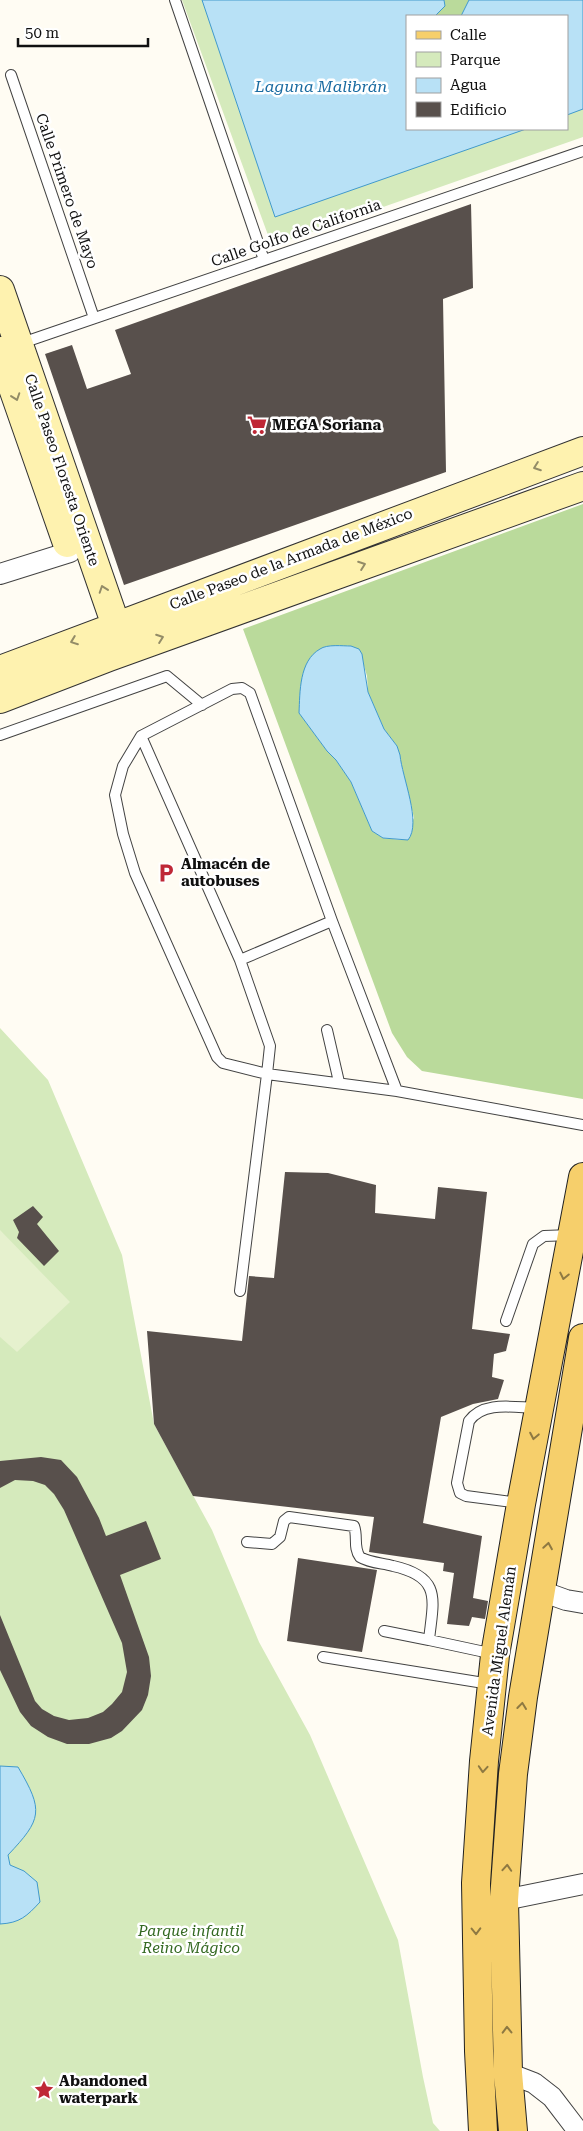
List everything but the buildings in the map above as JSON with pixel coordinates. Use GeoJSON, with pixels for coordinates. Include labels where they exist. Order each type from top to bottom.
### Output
{"type":"FeatureCollection","features":[{"type":"Feature","properties":{"kind":"main road","name":"Calle Paseo Floresta Oriente"},"geometry":{"type":"LineString","coordinates":[[0,290],[10,347],[70,552],[107,629]]}},
{"type":"Feature","properties":{"kind":"main road","name":"Calle Paseo Floresta Oriente"},"geometry":{"type":"LineString","coordinates":[[10,347],[117,654]]}},
{"type":"Feature","properties":{"kind":"main road","name":"Calle Paseo de la Armada de México"},"geometry":{"type":"LineString","coordinates":[[0,698],[326,579],[583,451]]}},
{"type":"Feature","properties":{"kind":"main road","name":"Calle Paseo de la Armada de México"},"geometry":{"type":"LineString","coordinates":[[0,670],[315,551],[583,486]]}},
{"type":"Feature","properties":{"kind":"main road"},"geometry":{"type":"LineString","coordinates":[[315,551],[326,579]]}},
{"type":"Feature","properties":{"kind":"main road"},"geometry":{"type":"LineString","coordinates":[[217,588],[229,614]]}},
{"type":"Feature","properties":{"kind":"main road","name":"Avenida Miguel Alemán"},"geometry":{"type":"LineString","coordinates":[[483,2131],[479,2051],[476,1883],[484,1761],[495,1655],[520,1504],[583,1177]]}},
{"type":"Feature","properties":{"kind":"main road","name":"Avenida Miguel Alemán"},"geometry":{"type":"LineString","coordinates":[[513,2131],[508,2073],[504,1900],[513,1774],[523,1697],[583,1339]]}},
{"type":"Feature","properties":{"kind":"street"},"geometry":{"type":"LineString","coordinates":[[0,574],[70,552]]}},
{"type":"Feature","properties":{"kind":"street"},"geometry":{"type":"LineString","coordinates":[[541,1591],[566,1600],[583,1603]]}},
{"type":"Feature","properties":{"kind":"street"},"geometry":{"type":"LineString","coordinates":[[504,1900],[583,1884]]}},
{"type":"Feature","properties":{"kind":"street"},"geometry":{"type":"LineString","coordinates":[[508,2073],[534,2083],[552,2097],[578,2131]]}},
{"type":"Feature","properties":{"kind":"lane"},"geometry":{"type":"LineString","coordinates":[[175,0],[264,260]]}},
{"type":"Feature","properties":{"kind":"lane","name":"Calle Primero de Mayo"},"geometry":{"type":"LineString","coordinates":[[11,75],[94,318]]}},
{"type":"Feature","properties":{"kind":"lane","name":"Calle Golfo de California"},"geometry":{"type":"LineString","coordinates":[[10,347],[583,151]]}},
{"type":"Feature","properties":{"kind":"lane"},"geometry":{"type":"LineString","coordinates":[[0,736],[167,676],[202,705]]}},
{"type":"Feature","properties":{"kind":"lane"},"geometry":{"type":"LineString","coordinates":[[397,1091],[332,921],[250,693],[242,688],[232,689],[141,736],[124,766],[115,795],[123,834],[135,873],[217,1057],[223,1063],[267,1074],[397,1091],[583,1125]]}},
{"type":"Feature","properties":{"kind":"lane"},"geometry":{"type":"LineString","coordinates":[[141,736],[240,960],[270,1046],[240,1291]]}},
{"type":"Feature","properties":{"kind":"lane"},"geometry":{"type":"LineString","coordinates":[[240,960],[332,921]]}},
{"type":"Feature","properties":{"kind":"lane"},"geometry":{"type":"LineString","coordinates":[[327,1030],[339,1082]]}},
{"type":"Feature","properties":{"kind":"lane"},"geometry":{"type":"LineString","coordinates":[[506,1321],[533,1244],[544,1236],[572,1234]]}},
{"type":"Feature","properties":{"kind":"lane"},"geometry":{"type":"LineString","coordinates":[[520,1504],[466,1496],[460,1492],[457,1483],[469,1421],[474,1415],[484,1409],[540,1408]]}},
{"type":"Feature","properties":{"kind":"lane"},"geometry":{"type":"LineString","coordinates":[[246,1542],[272,1544],[280,1537],[284,1521],[288,1517],[354,1526],[356,1550],[360,1557],[396,1566],[419,1576],[429,1585],[433,1599],[430,1640]]}},
{"type":"Feature","properties":{"kind":"lane"},"geometry":{"type":"LineString","coordinates":[[384,1631],[495,1655]]}},
{"type":"Feature","properties":{"kind":"lane"},"geometry":{"type":"LineString","coordinates":[[323,1657],[492,1684]]}},
{"type":"Feature","properties":{"kind":"green space","name":"Laguna Malibrán"},"geometry":{"type":"Polygon","coordinates":[[[182,0],[583,0],[583,137],[272,246],[182,0]]]}},
{"type":"Feature","properties":{"kind":"green space"},"geometry":{"type":"Polygon","coordinates":[[[444,0],[469,0],[462,15],[436,15],[445,6],[444,0]]]}},
{"type":"Feature","properties":{"kind":"green space"},"geometry":{"type":"Polygon","coordinates":[[[583,504],[583,1099],[422,1071],[407,1057],[392,1033],[243,629],[583,504]],[[359,649],[303,673],[299,713],[351,782],[372,831],[383,838],[402,840],[414,818],[397,746],[384,729],[368,692],[367,676],[359,649]]]}},
{"type":"Feature","properties":{"kind":"green space","name":"Parque infantil Reino Mágico"},"geometry":{"type":"Polygon","coordinates":[[[0,1028],[48,1080],[122,1255],[154,1424],[212,1530],[259,1642],[310,1735],[398,1940],[433,2123],[440,2131],[0,2131],[0,1028]]]}},
{"type":"Feature","properties":{"kind":"green space"},"geometry":{"type":"Polygon","coordinates":[[[0,1230],[70,1302],[17,1352],[0,1337],[0,1230]]]}},
{"type":"Feature","properties":{"kind":"water","name":"Laguna Malibrán"},"geometry":{"type":"Polygon","coordinates":[[[202,0],[444,0],[445,6],[436,15],[406,15],[406,130],[523,130],[275,217],[202,0]]]}},
{"type":"Feature","properties":{"kind":"water"},"geometry":{"type":"Polygon","coordinates":[[[469,0],[583,0],[583,109],[568,115],[568,15],[462,15],[469,0]]]}},
{"type":"Feature","properties":{"kind":"water"},"geometry":{"type":"Polygon","coordinates":[[[327,646],[351,646],[359,649],[362,654],[368,692],[384,729],[397,746],[400,755],[412,811],[412,832],[408,840],[383,838],[372,831],[351,782],[299,713],[304,669],[313,654],[327,646]]]}},
{"type":"Feature","properties":{"kind":"water"},"geometry":{"type":"Polygon","coordinates":[[[0,1766],[18,1767],[32,1794],[36,1814],[33,1823],[28,1832],[8,1855],[10,1865],[24,1871],[37,1882],[40,1902],[23,1918],[0,1924],[0,1766]]]}},
{"type":"Feature","properties":{"kind":"place","name":"MEGA Soriana"},"geometry":{"type":"Point","coordinates":[257,425]}},
{"type":"Feature","properties":{"kind":"place","name":"Almacén de autobuses"},"geometry":{"type":"Point","coordinates":[166,873]}},
{"type":"Feature","properties":{"kind":"place","name":"Abandoned waterpark"},"geometry":{"type":"Point","coordinates":[44,2090]}}]}
